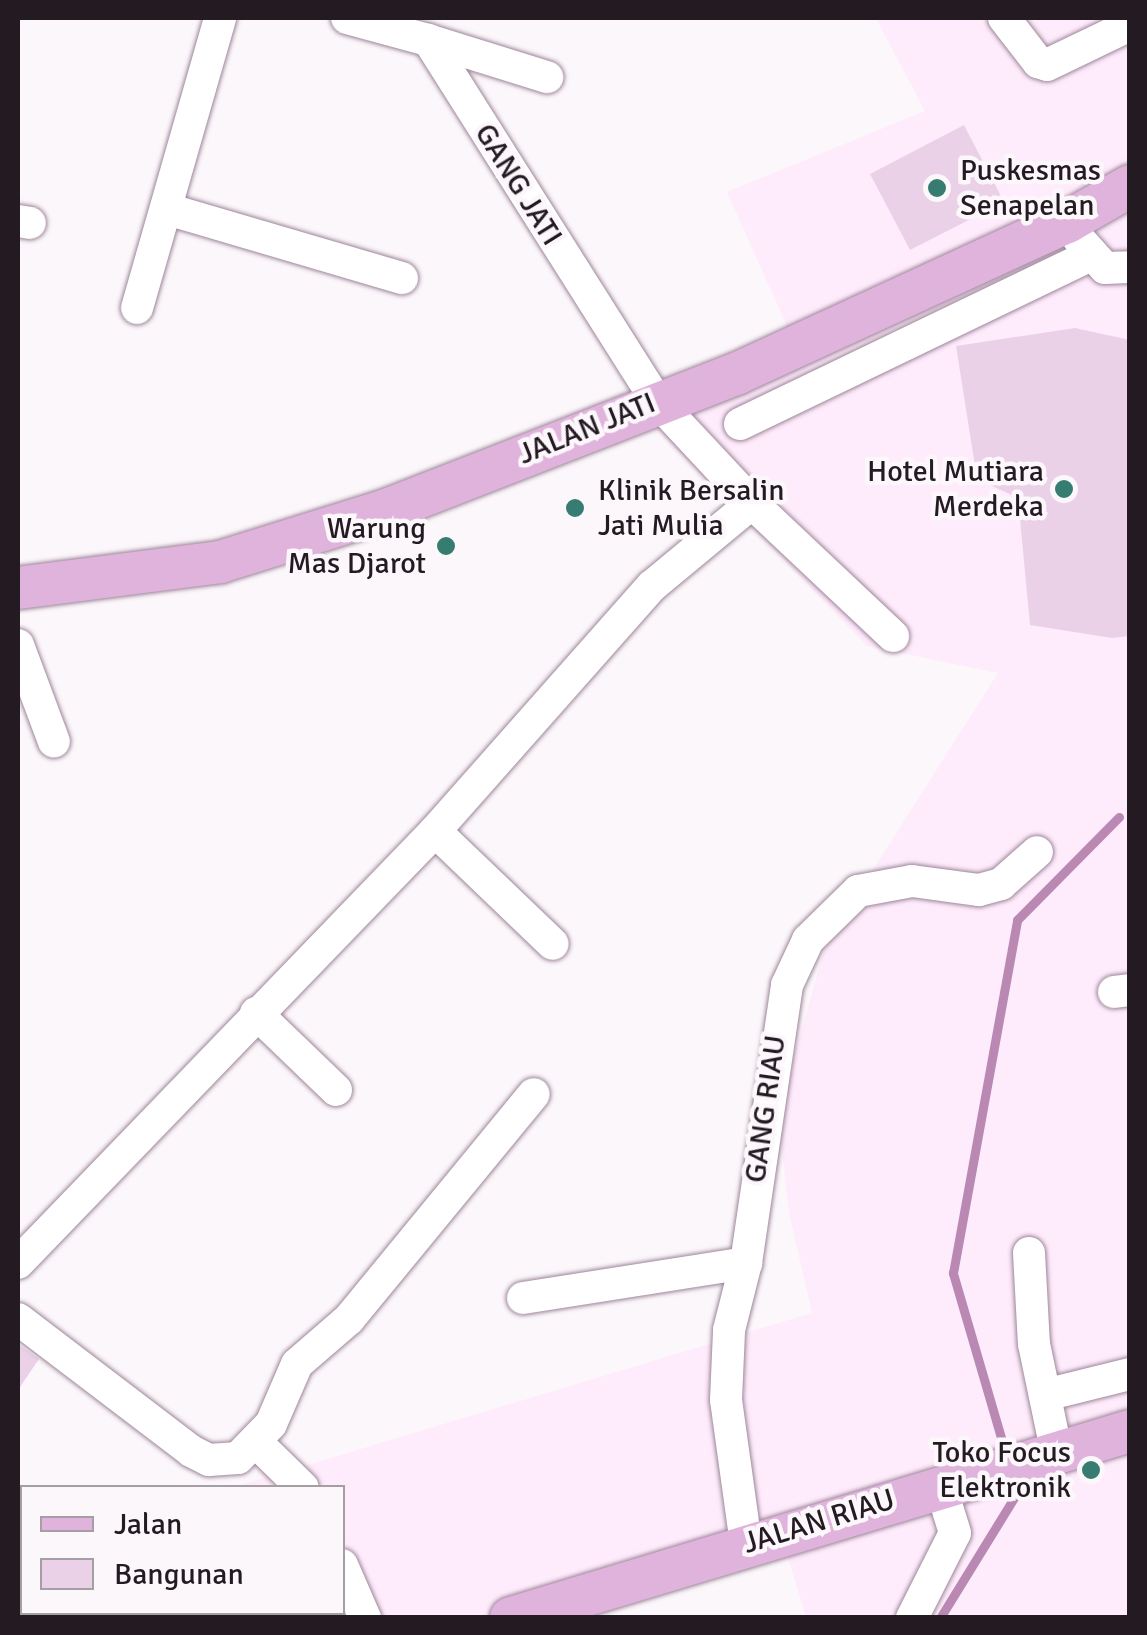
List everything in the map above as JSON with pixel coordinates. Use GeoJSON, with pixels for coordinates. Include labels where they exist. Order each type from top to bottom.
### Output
{"type":"FeatureCollection","features":[{"type":"Feature","properties":{"kind":"main road","name":"JALAN JATI"},"geometry":{"type":"LineString","coordinates":[[18,588],[220,562],[384,511],[656,400],[736,374],[1078,239],[1130,186]]}},
{"type":"Feature","properties":{"kind":"main road","name":"JALAN RIAU"},"geometry":{"type":"LineString","coordinates":[[511,1618],[940,1484],[1130,1431]]}},
{"type":"Feature","properties":{"kind":"street"},"geometry":{"type":"LineString","coordinates":[[137,308],[220,18]]}},
{"type":"Feature","properties":{"kind":"street"},"geometry":{"type":"LineString","coordinates":[[347,18],[547,77]]}},
{"type":"Feature","properties":{"kind":"street"},"geometry":{"type":"LineString","coordinates":[[1004,18],[1038,62],[1048,65],[1130,24]]}},
{"type":"Feature","properties":{"kind":"street","name":"GANG JATI"},"geometry":{"type":"LineString","coordinates":[[428,40],[656,400],[752,504],[893,636]]}},
{"type":"Feature","properties":{"kind":"street"},"geometry":{"type":"LineString","coordinates":[[167,210],[402,278]]}},
{"type":"Feature","properties":{"kind":"street"},"geometry":{"type":"LineString","coordinates":[[740,424],[1078,239],[1105,268],[1130,267]]}},
{"type":"Feature","properties":{"kind":"street"},"geometry":{"type":"LineString","coordinates":[[18,1263],[435,830],[652,586],[752,504]]}},
{"type":"Feature","properties":{"kind":"street"},"geometry":{"type":"LineString","coordinates":[[18,645],[54,742]]}},
{"type":"Feature","properties":{"kind":"street"},"geometry":{"type":"LineString","coordinates":[[435,830],[553,944]]}},
{"type":"Feature","properties":{"kind":"street","name":"GANG RIAU"},"geometry":{"type":"LineString","coordinates":[[746,1544],[726,1400],[729,1330],[746,1262],[772,1054],[787,985],[808,940],[828,915],[870,887],[912,881],[979,890],[1001,884],[1037,852]]}},
{"type":"Feature","properties":{"kind":"street"},"geometry":{"type":"LineString","coordinates":[[256,1013],[336,1090]]}},
{"type":"Feature","properties":{"kind":"street"},"geometry":{"type":"LineString","coordinates":[[18,1319],[192,1450],[224,1462],[257,1443],[297,1364],[350,1319],[534,1094]]}},
{"type":"Feature","properties":{"kind":"street"},"geometry":{"type":"LineString","coordinates":[[1029,1253],[1034,1344],[1045,1395],[1048,1456]]}},
{"type":"Feature","properties":{"kind":"street"},"geometry":{"type":"LineString","coordinates":[[523,1298],[746,1262]]}},
{"type":"Feature","properties":{"kind":"street"},"geometry":{"type":"LineString","coordinates":[[1045,1395],[1130,1374]]}},
{"type":"Feature","properties":{"kind":"street"},"geometry":{"type":"LineString","coordinates":[[257,1443],[300,1485]]}},
{"type":"Feature","properties":{"kind":"street"},"geometry":{"type":"LineString","coordinates":[[912,1618],[955,1533],[940,1484]]}},
{"type":"Feature","properties":{"kind":"street"},"geometry":{"type":"LineString","coordinates":[[345,1572],[365,1618]]}},
{"type":"Feature","properties":{"kind":"shaded area"},"geometry":{"type":"Polygon","coordinates":[[[876,18],[1129,18],[1129,1617],[806,1617],[787,1554],[564,1617],[18,1617],[18,1505],[20,1615],[345,1615],[345,1485],[242,1485],[812,1313],[789,1212],[778,1113],[826,944],[998,673],[867,646],[643,415],[795,344],[727,192],[925,111],[876,18]]]}},
{"type":"Feature","properties":{"kind":"building","name":"Puskesmas Senapelan"},"geometry":{"type":"Polygon","coordinates":[[[964,125],[1004,202],[910,250],[870,174],[964,125]]]}},
{"type":"Feature","properties":{"kind":"building","name":"Hotel Mutiara Merdeka"},"geometry":{"type":"Polygon","coordinates":[[[1075,328],[1130,340],[1130,636],[1112,638],[1030,625],[1018,498],[977,479],[956,346],[1075,328]]]}},
{"type":"Feature","properties":{"kind":"building"},"geometry":{"type":"Polygon","coordinates":[[[18,1344],[39,1359],[18,1390],[18,1344]]]}},
{"type":"Feature","properties":{"kind":"building"},"geometry":{"type":"Polygon","coordinates":[[[20,1588],[20,1615],[81,1615],[79,1618],[18,1618],[20,1588]]]}},
{"type":"Feature","properties":{"kind":"waterway"},"geometry":{"type":"LineString","coordinates":[[1007,1458],[953,1273],[1017,920],[1119,817]]}},
{"type":"Feature","properties":{"kind":"waterway"},"geometry":{"type":"LineString","coordinates":[[940,1618],[1017,1493],[1013,1478]]}},
{"type":"Feature","properties":{"kind":"place","name":"Puskesmas Senapelan"},"geometry":{"type":"Point","coordinates":[937,188]}},
{"type":"Feature","properties":{"kind":"place","name":"Hotel Mutiara Merdeka"},"geometry":{"type":"Point","coordinates":[1064,489]}},
{"type":"Feature","properties":{"kind":"place","name":"Klinik Bersalin Jati Mulia"},"geometry":{"type":"Point","coordinates":[575,508]}},
{"type":"Feature","properties":{"kind":"place","name":"Warung Mas Djarot"},"geometry":{"type":"Point","coordinates":[446,546]}},
{"type":"Feature","properties":{"kind":"place","name":"Toko Focus Elektronik"},"geometry":{"type":"Point","coordinates":[1091,1470]}}]}
